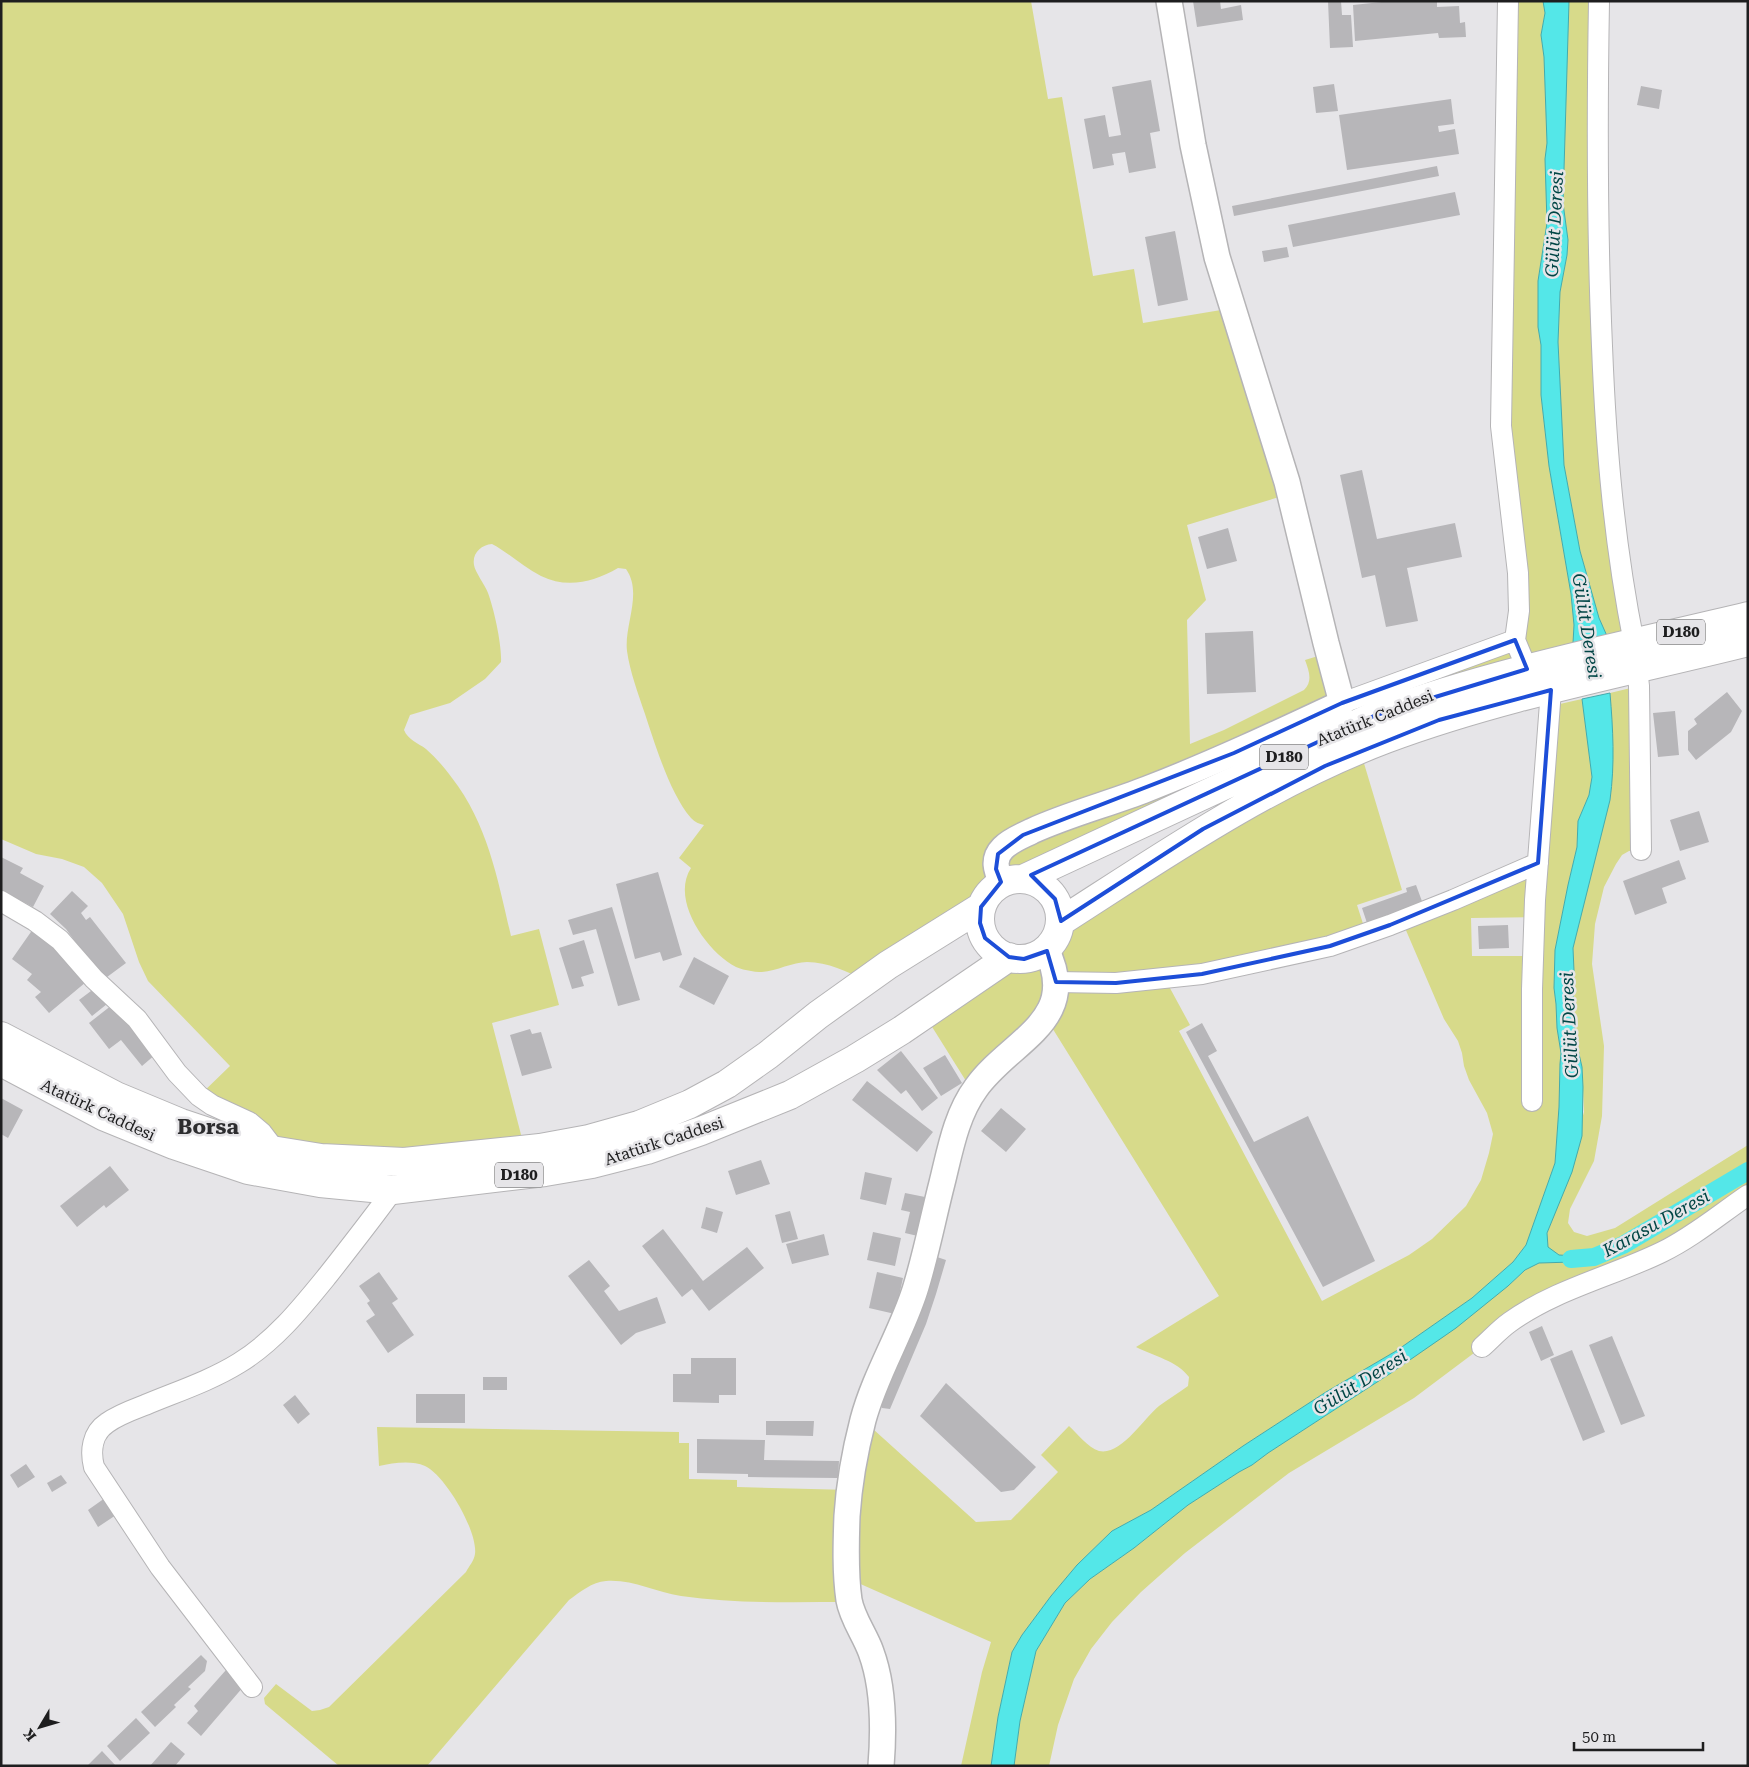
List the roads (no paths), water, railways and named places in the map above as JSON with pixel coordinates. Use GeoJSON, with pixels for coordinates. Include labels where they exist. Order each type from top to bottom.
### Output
{"type":"FeatureCollection","features":[{"type":"Feature","properties":{"kind":"highway","name":"Atatürk Caddesi"},"geometry":{"type":"LineString","coordinates":[[1060,922],[1203,829],[1259,798],[1325,766],[1384,740],[1439,720],[1556,680],[1625,659],[1748,616]]}},
{"type":"Feature","properties":{"kind":"highway","name":"Atatürk Caddesi"},"geometry":{"type":"LineString","coordinates":[[1625,659],[1748,642]]}},
{"type":"Feature","properties":{"kind":"highway","name":"Atatürk Caddesi"},"geometry":{"type":"LineString","coordinates":[[1,1036],[116,1096],[181,1123],[253,1147],[321,1158],[404,1162],[540,1148],[589,1139],[639,1125],[690,1104],[727,1084],[880,970],[981,907],[990,891],[1376,715],[1431,695],[1527,669],[1556,680]]}},
{"type":"Feature","properties":{"kind":"highway"},"geometry":{"type":"LineString","coordinates":[[981,907],[980,923],[985,938],[995,950],[1017,959],[1032,957],[1046,949],[1055,937],[1060,922],[1058,906],[1050,893],[1042,885],[1012,881]]}},
{"type":"Feature","properties":{"kind":"highway","name":"Atatürk Caddesi"},"geometry":{"type":"LineString","coordinates":[[1,1062],[103,1116],[174,1145],[248,1170],[320,1183],[393,1190],[545,1172],[592,1164],[647,1150],[701,1131],[790,1095],[855,1059],[902,1030],[1009,957]]}},
{"type":"Feature","properties":{"kind":"street"},"geometry":{"type":"LineString","coordinates":[[1169,1],[1193,145],[1217,257],[1287,482],[1342,703]]}},
{"type":"Feature","properties":{"kind":"street"},"geometry":{"type":"LineString","coordinates":[[1508,1],[1500,426],[1518,573],[1519,611],[1515,640],[1527,669]]}},
{"type":"Feature","properties":{"kind":"street"},"geometry":{"type":"LineString","coordinates":[[1599,1],[1599,278],[1606,427],[1612,503],[1618,547],[1625,659],[1639,686],[1641,850]]}},
{"type":"Feature","properties":{"kind":"street"},"geometry":{"type":"LineString","coordinates":[[1012,881],[996,869],[998,854],[1010,842],[1061,819],[1146,790],[1234,753],[1342,703],[1515,640]]}},
{"type":"Feature","properties":{"kind":"street"},"geometry":{"type":"LineString","coordinates":[[1532,1100],[1532,989],[1538,863],[1556,680]]}},
{"type":"Feature","properties":{"kind":"street"},"geometry":{"type":"LineString","coordinates":[[1056,982],[1116,983],[1202,974],[1330,946],[1453,900],[1538,863]]}},
{"type":"Feature","properties":{"kind":"street"},"geometry":{"type":"LineString","coordinates":[[1,901],[35,921],[60,940],[94,979],[137,1019],[177,1073],[199,1096],[212,1105],[249,1122],[262,1133],[276,1150]]}},
{"type":"Feature","properties":{"kind":"street"},"geometry":{"type":"LineString","coordinates":[[881,1766],[883,1743],[878,1678],[872,1653],[849,1602],[847,1577],[848,1516],[854,1463],[863,1420],[916,1289],[947,1163],[966,1103],[991,1070],[1025,1040],[1046,1018],[1054,1000],[1056,974],[1046,949]]}},
{"type":"Feature","properties":{"kind":"street"},"geometry":{"type":"LineString","coordinates":[[252,1687],[160,1567],[138,1535],[94,1467],[92,1445],[105,1424],[122,1414],[213,1376],[240,1362],[265,1343],[295,1316],[393,1190]]}},
{"type":"Feature","properties":{"kind":"street"},"geometry":{"type":"LineString","coordinates":[[1482,1347],[1510,1322],[1539,1305],[1679,1243],[1748,1195]]}},
{"type":"Feature","properties":{"kind":"water","name":"Gülüt Deresi"},"geometry":{"type":"Polygon","coordinates":[[[1543,1],[1569,1],[1563,203],[1568,240],[1560,292],[1558,342],[1564,465],[1580,551],[1599,618],[1607,636],[1573,643],[1574,625],[1571,594],[1549,466],[1541,395],[1538,281],[1547,223],[1545,159],[1547,143],[1544,57],[1541,35],[1545,13],[1543,1]]]}},
{"type":"Feature","properties":{"kind":"water","name":"Gülüt Deresi"},"geometry":{"type":"Polygon","coordinates":[[[1610,693],[1613,773],[1610,800],[1573,948],[1573,1006],[1583,1087],[1582,1136],[1572,1172],[1547,1233],[1548,1247],[1559,1255],[1594,1257],[1573,1262],[1539,1263],[1525,1270],[1456,1328],[1252,1465],[1188,1505],[1134,1548],[1090,1579],[1065,1603],[1036,1651],[1020,1721],[1014,1766],[991,1766],[998,1717],[1012,1652],[1022,1635],[1051,1596],[1077,1565],[1112,1531],[1151,1510],[1243,1446],[1326,1392],[1396,1351],[1472,1298],[1513,1262],[1526,1245],[1555,1163],[1561,1053],[1554,988],[1555,950],[1577,847],[1578,821],[1589,795],[1592,777],[1582,699],[1610,693]]]}},
{"type":"Feature","properties":{"kind":"waterway","name":"Karasu Deresi"},"geometry":{"type":"LineString","coordinates":[[1571,1259],[1594,1257],[1623,1245],[1748,1171]]}},
{"type":"Feature","properties":{"kind":"district","name":"Borsa"},"geometry":{"type":"Point","coordinates":[208,1127]}}]}
